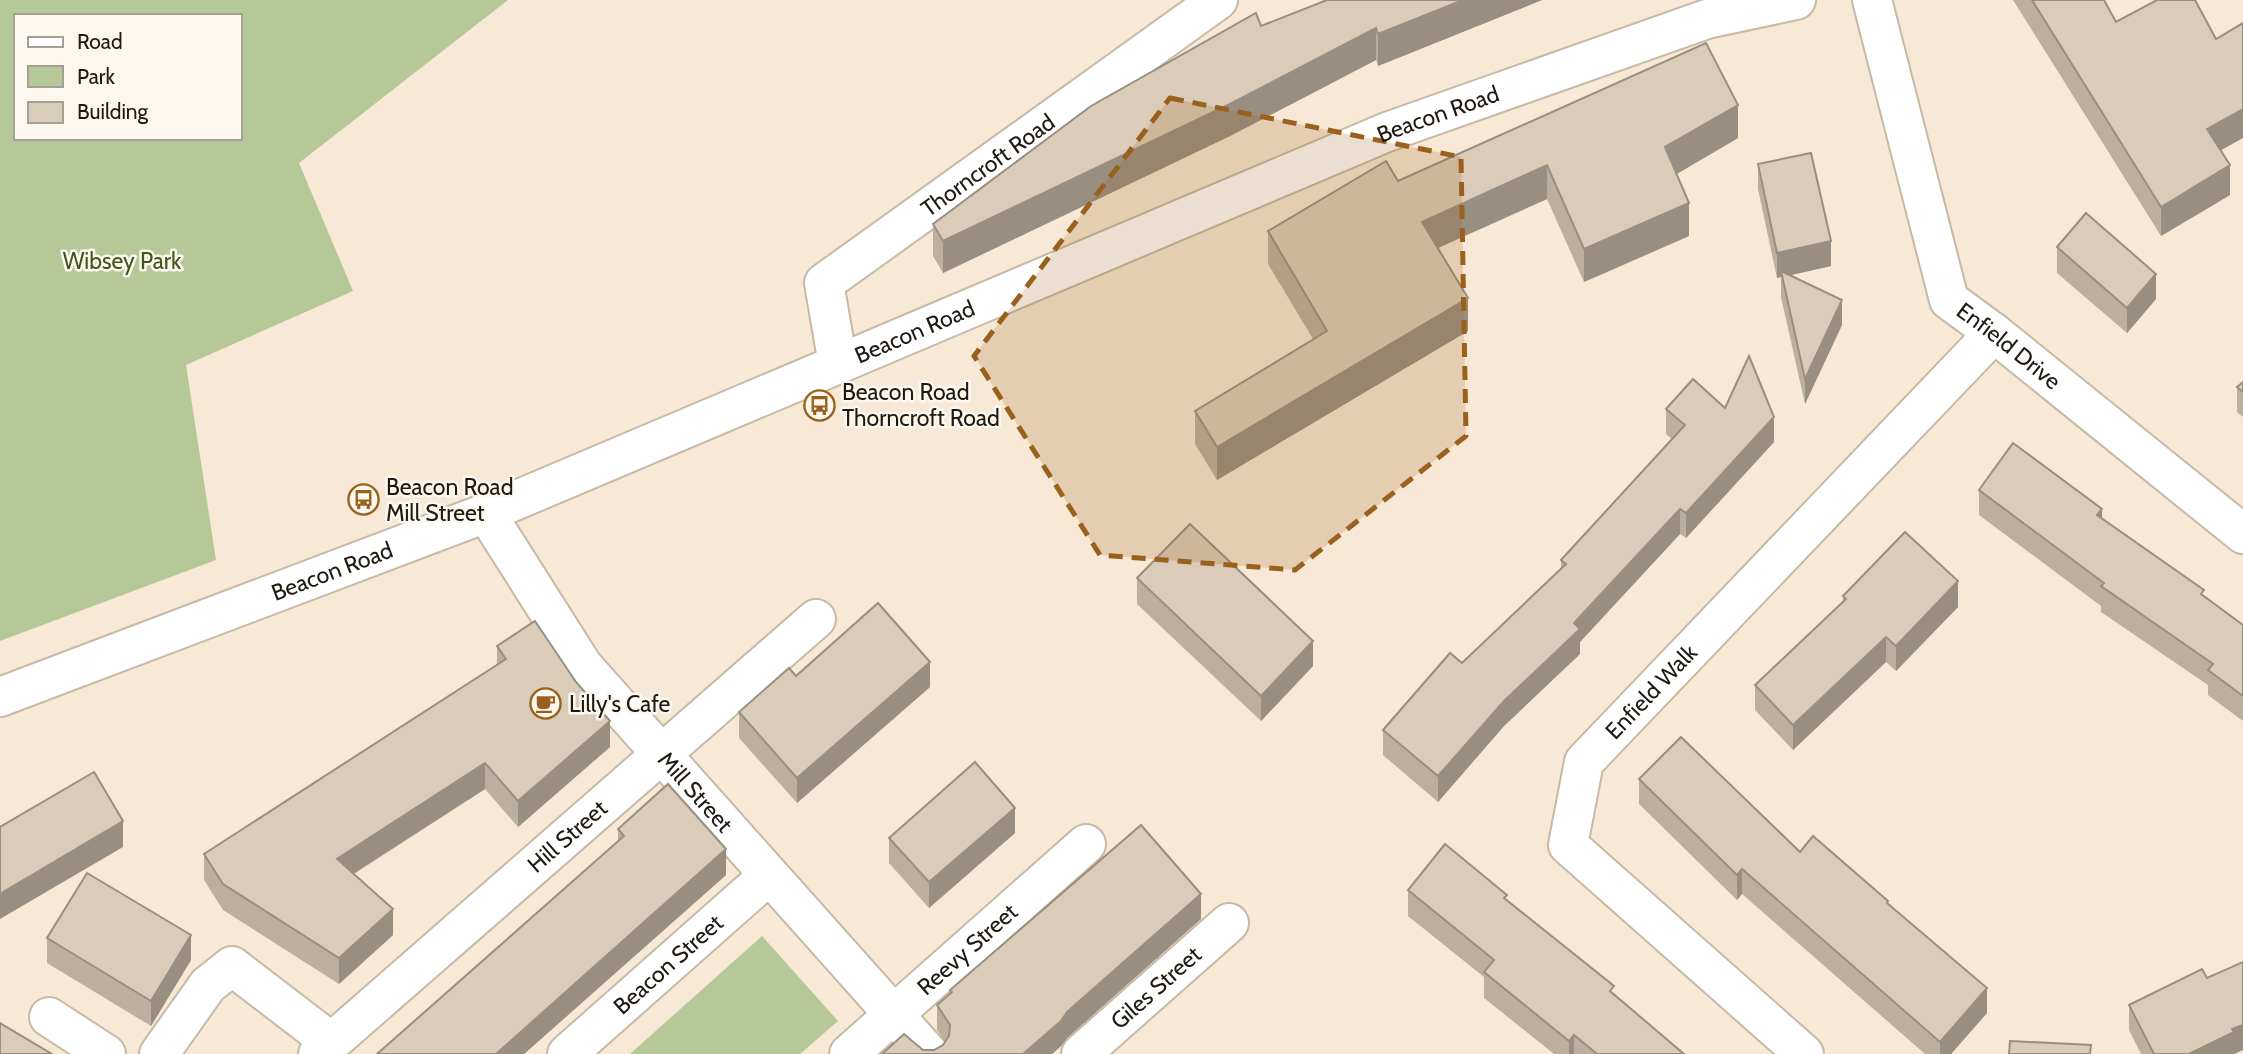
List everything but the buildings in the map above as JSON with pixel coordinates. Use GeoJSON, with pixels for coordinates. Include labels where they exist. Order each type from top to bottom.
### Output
{"type":"FeatureCollection","features":[{"type":"Feature","properties":{"kind":"street","name":"Thorncroft Road"},"geometry":{"type":"LineString","coordinates":[[838,364],[824,283],[1217,0]]}},
{"type":"Feature","properties":{"kind":"street","name":"Beacon Road"},"geometry":{"type":"LineString","coordinates":[[0,697],[486,513],[1387,132],[1707,19],[1796,0]]}},
{"type":"Feature","properties":{"kind":"street","name":"Enfield Drive"},"geometry":{"type":"LineString","coordinates":[[1872,0],[1949,300],[1994,333],[2243,534]]}},
{"type":"Feature","properties":{"kind":"street","name":"Enfield Walk"},"geometry":{"type":"LineString","coordinates":[[1804,1054],[1568,845],[1584,762],[1994,333]]}},
{"type":"Feature","properties":{"kind":"street","name":"Mill Street"},"geometry":{"type":"LineString","coordinates":[[486,513],[583,666],[929,1054]]}},
{"type":"Feature","properties":{"kind":"street","name":"Hill Street"},"geometry":{"type":"LineString","coordinates":[[324,1048],[816,619]]}},
{"type":"Feature","properties":{"kind":"street","name":"Reevy Street"},"geometry":{"type":"LineString","coordinates":[[849,1054],[1086,844]]}},
{"type":"Feature","properties":{"kind":"street","name":"Beacon Street"},"geometry":{"type":"LineString","coordinates":[[567,1054],[768,876]]}},
{"type":"Feature","properties":{"kind":"street","name":"Giles Street"},"geometry":{"type":"LineString","coordinates":[[1081,1054],[1229,923]]}},
{"type":"Feature","properties":{"kind":"street"},"geometry":{"type":"LineString","coordinates":[[159,1054],[208,985],[232,966],[324,1048]]}},
{"type":"Feature","properties":{"kind":"street"},"geometry":{"type":"LineString","coordinates":[[49,1017],[106,1054]]}},
{"type":"Feature","properties":{"kind":"highlighted area"},"geometry":{"type":"Polygon","coordinates":[[[1170,98],[1461,157],[1466,436],[1295,570],[1100,555],[974,356],[1170,98]]]}},
{"type":"Feature","properties":{"kind":"green space","name":"Wibsey Park"},"geometry":{"type":"Polygon","coordinates":[[[0,0],[508,0],[299,163],[353,291],[186,365],[216,560],[0,641],[0,0]]]}},
{"type":"Feature","properties":{"kind":"green space"},"geometry":{"type":"Polygon","coordinates":[[[762,936],[838,1021],[800,1054],[630,1054],[762,936]]]}},
{"type":"Feature","properties":{"kind":"place","name":"Beacon Road Thorncroft Road"},"geometry":{"type":"Point","coordinates":[819,405]}},
{"type":"Feature","properties":{"kind":"place","name":"Beacon Road Mill Street"},"geometry":{"type":"Point","coordinates":[363,500]}},
{"type":"Feature","properties":{"kind":"place","name":"Lilly's Cafe"},"geometry":{"type":"Point","coordinates":[546,704]}}]}
